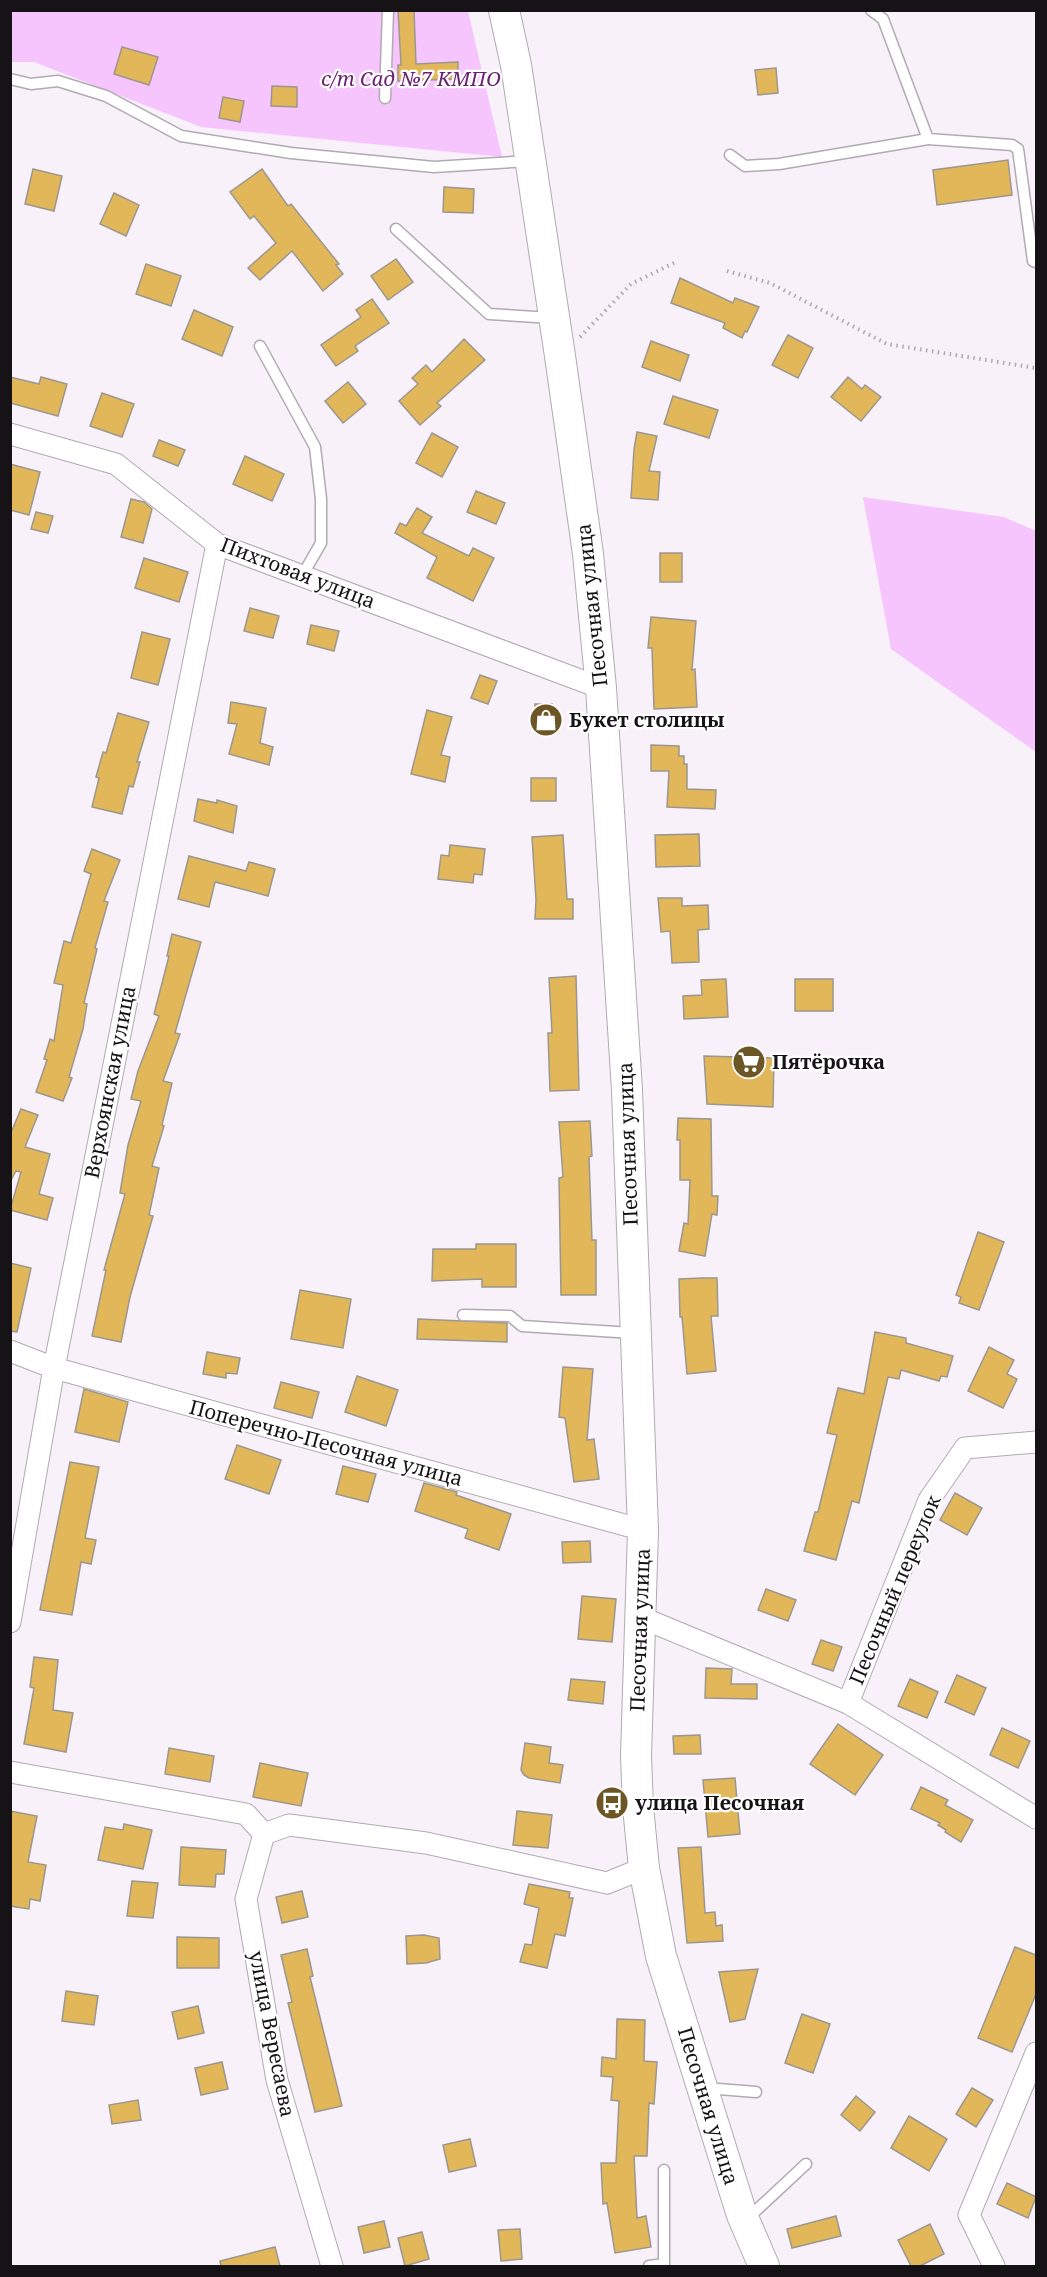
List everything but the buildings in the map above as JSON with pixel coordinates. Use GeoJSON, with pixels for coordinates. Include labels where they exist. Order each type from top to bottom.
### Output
{"type":"FeatureCollection","features":[{"type":"Feature","properties":{"kind":"main road","name":"Песочная улица"},"geometry":{"type":"LineString","coordinates":[[504,10],[516,65],[555,318],[588,554],[601,688],[627,1090],[636,1333],[643,1530],[636,1756],[644,1869],[661,1956],[745,2221],[764,2266]]}},
{"type":"Feature","properties":{"kind":"street","name":"Пихтовая улица"},"geometry":{"type":"LineString","coordinates":[[10,434],[116,464],[217,544],[601,688]]}},
{"type":"Feature","properties":{"kind":"street","name":"Верхоянская улица"},"geometry":{"type":"LineString","coordinates":[[10,1622],[54,1368],[217,544]]}},
{"type":"Feature","properties":{"kind":"street","name":"Поперечно-Песочная улица"},"geometry":{"type":"LineString","coordinates":[[10,1351],[54,1368],[643,1530]]}},
{"type":"Feature","properties":{"kind":"street","name":"Песочный переулок"},"geometry":{"type":"LineString","coordinates":[[848,1703],[928,1500],[965,1448],[1036,1442]]}},
{"type":"Feature","properties":{"kind":"street"},"geometry":{"type":"LineString","coordinates":[[640,1617],[848,1703],[1036,1818]]}},
{"type":"Feature","properties":{"kind":"street"},"geometry":{"type":"LineString","coordinates":[[10,1772],[246,1814],[264,1834],[289,1825],[426,1843],[607,1883],[644,1869]]}},
{"type":"Feature","properties":{"kind":"street","name":"улица Вересаева"},"geometry":{"type":"LineString","coordinates":[[264,1834],[246,1899],[277,2080],[332,2266]]}},
{"type":"Feature","properties":{"kind":"street"},"geometry":{"type":"LineString","coordinates":[[994,2266],[969,2215],[1036,2053]]}},
{"type":"Feature","properties":{"kind":"lane"},"geometry":{"type":"LineString","coordinates":[[386,98],[388,10]]}},
{"type":"Feature","properties":{"kind":"lane"},"geometry":{"type":"LineString","coordinates":[[871,10],[883,19],[928,139]]}},
{"type":"Feature","properties":{"kind":"lane"},"geometry":{"type":"LineString","coordinates":[[10,79],[31,84],[58,81],[106,96],[181,136],[280,152],[434,167],[531,161]]}},
{"type":"Feature","properties":{"kind":"lane"},"geometry":{"type":"LineString","coordinates":[[730,155],[745,166],[779,164],[928,139],[1012,145],[1018,149],[1034,261],[1036,262]]}},
{"type":"Feature","properties":{"kind":"lane"},"geometry":{"type":"LineString","coordinates":[[396,229],[442,274],[489,314],[555,318]]}},
{"type":"Feature","properties":{"kind":"lane"},"geometry":{"type":"LineString","coordinates":[[260,346],[315,447],[321,499],[321,543],[302,576]]}},
{"type":"Feature","properties":{"kind":"lane"},"geometry":{"type":"LineString","coordinates":[[463,1315],[510,1316],[522,1326],[636,1333]]}},
{"type":"Feature","properties":{"kind":"lane"},"geometry":{"type":"LineString","coordinates":[[702,2088],[756,2092]]}},
{"type":"Feature","properties":{"kind":"lane"},"geometry":{"type":"LineString","coordinates":[[745,2221],[806,2164]]}},
{"type":"Feature","properties":{"kind":"lane"},"geometry":{"type":"LineString","coordinates":[[649,2266],[664,2264],[664,2170]]}},
{"type":"Feature","properties":{"kind":"path"},"geometry":{"type":"LineString","coordinates":[[560,357],[631,284],[674,263]]}},
{"type":"Feature","properties":{"kind":"path"},"geometry":{"type":"LineString","coordinates":[[727,271],[770,283],[887,344],[1036,368]]}},
{"type":"Feature","properties":{"kind":"green space","name":"с/т Сад №7 КМПО"},"geometry":{"type":"Polygon","coordinates":[[[11,11],[468,11],[502,157],[201,127],[34,62],[11,62],[11,11]]]}},
{"type":"Feature","properties":{"kind":"green space"},"geometry":{"type":"Polygon","coordinates":[[[863,497],[1004,517],[1036,531],[1036,752],[891,649],[863,497]]]}},
{"type":"Feature","properties":{"kind":"place","name":"Букет столицы"},"geometry":{"type":"Point","coordinates":[546,720]}},
{"type":"Feature","properties":{"kind":"place","name":"Пятёрочка"},"geometry":{"type":"Point","coordinates":[749,1062]}},
{"type":"Feature","properties":{"kind":"place","name":"улица Песочная"},"geometry":{"type":"Point","coordinates":[612,1803]}}]}
